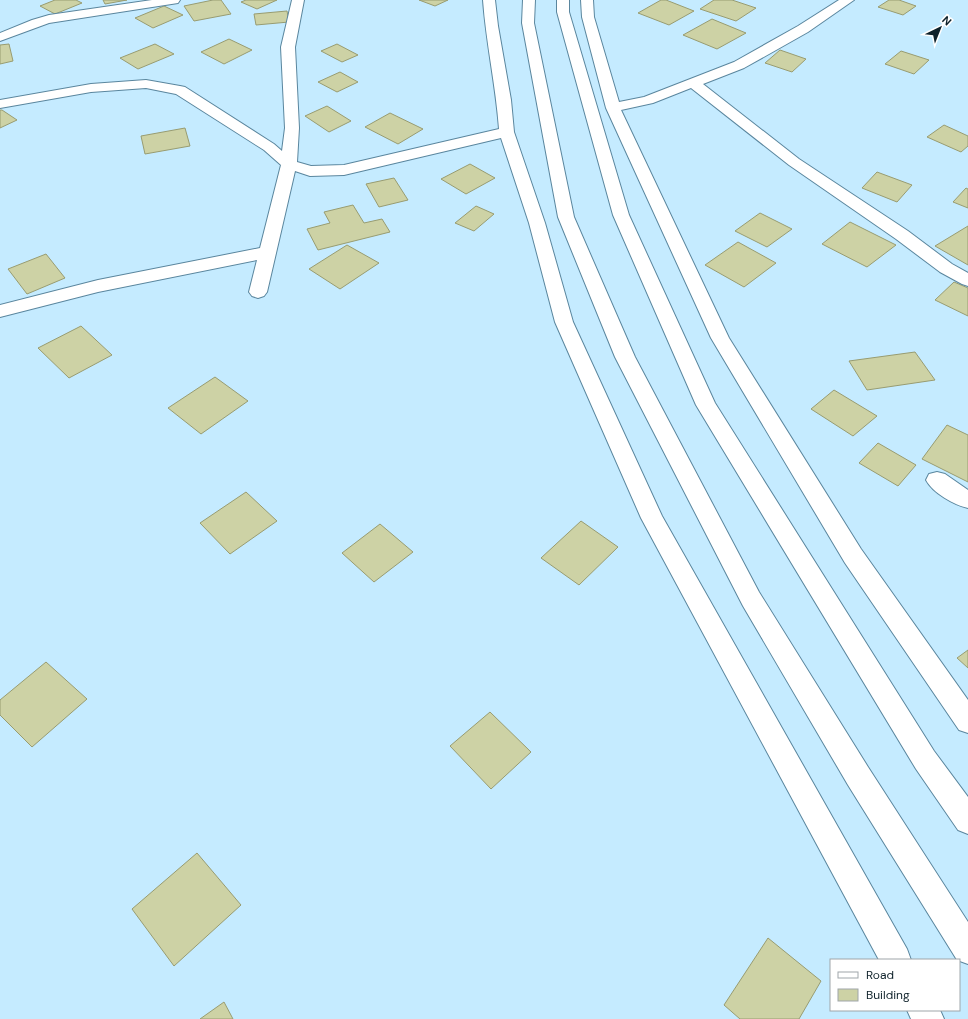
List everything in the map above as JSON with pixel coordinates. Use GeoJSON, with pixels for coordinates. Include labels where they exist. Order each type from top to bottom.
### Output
{"type":"FeatureCollection","features":[{"type":"Feature","properties":{"kind":"main road"},"geometry":{"type":"LineString","coordinates":[[0,38],[17,32],[31,24],[48,19],[174,0]]}},
{"type":"Feature","properties":{"kind":"main road"},"geometry":{"type":"LineString","coordinates":[[258,292],[289,164],[292,128],[288,47],[298,0]]}},
{"type":"Feature","properties":{"kind":"main road"},"geometry":{"type":"LineString","coordinates":[[489,0],[491,26],[504,100],[507,132],[537,223],[564,322],[652,518],[895,959]]}},
{"type":"Feature","properties":{"kind":"main road"},"geometry":{"type":"LineString","coordinates":[[529,0],[528,23],[566,217],[624,357],[751,599],[858,776],[968,949]]}},
{"type":"Feature","properties":{"kind":"main road"},"geometry":{"type":"LineString","coordinates":[[563,0],[563,12],[621,215],[706,405],[925,760],[968,820]]}},
{"type":"Feature","properties":{"kind":"main road"},"geometry":{"type":"LineString","coordinates":[[587,0],[588,17],[613,108],[720,338],[853,556],[968,722]]}},
{"type":"Feature","properties":{"kind":"main road"},"geometry":{"type":"LineString","coordinates":[[613,108],[648,100],[739,65],[803,29],[848,0]]}},
{"type":"Feature","properties":{"kind":"main road"},"geometry":{"type":"LineString","coordinates":[[693,82],[794,162],[902,235],[946,268],[968,280]]}},
{"type":"Feature","properties":{"kind":"main road"},"geometry":{"type":"LineString","coordinates":[[0,104],[91,88],[146,84],[180,90],[269,147],[289,164],[310,171],[344,170],[507,132]]}},
{"type":"Feature","properties":{"kind":"main road"},"geometry":{"type":"LineString","coordinates":[[0,311],[98,286],[268,252]]}},
{"type":"Feature","properties":{"kind":"main road"},"geometry":{"type":"LineString","coordinates":[[937,480],[963,498],[968,499]]}},
{"type":"Feature","properties":{"kind":"building"},"geometry":{"type":"Polygon","coordinates":[[[55,0],[76,0],[82,3],[55,14],[40,6],[55,0]]]}},
{"type":"Feature","properties":{"kind":"building"},"geometry":{"type":"Polygon","coordinates":[[[103,0],[127,0],[105,4],[103,0]]]}},
{"type":"Feature","properties":{"kind":"building"},"geometry":{"type":"Polygon","coordinates":[[[213,0],[221,0],[231,14],[194,21],[184,6],[213,0]]]}},
{"type":"Feature","properties":{"kind":"building"},"geometry":{"type":"Polygon","coordinates":[[[246,0],[277,0],[257,9],[241,2],[246,0]]]}},
{"type":"Feature","properties":{"kind":"building"},"geometry":{"type":"Polygon","coordinates":[[[419,0],[448,0],[435,6],[419,0]]]}},
{"type":"Feature","properties":{"kind":"building"},"geometry":{"type":"Polygon","coordinates":[[[661,0],[666,0],[694,11],[669,25],[638,13],[661,0]]]}},
{"type":"Feature","properties":{"kind":"building"},"geometry":{"type":"Polygon","coordinates":[[[714,0],[732,0],[756,8],[736,21],[700,9],[714,0]]]}},
{"type":"Feature","properties":{"kind":"building"},"geometry":{"type":"Polygon","coordinates":[[[889,0],[899,0],[916,6],[903,15],[878,7],[889,0]]]}},
{"type":"Feature","properties":{"kind":"building"},"geometry":{"type":"Polygon","coordinates":[[[164,6],[183,15],[153,28],[135,18],[164,6]]]}},
{"type":"Feature","properties":{"kind":"building"},"geometry":{"type":"Polygon","coordinates":[[[287,11],[289,22],[256,25],[254,14],[287,11]]]}},
{"type":"Feature","properties":{"kind":"building"},"geometry":{"type":"Polygon","coordinates":[[[712,19],[746,33],[717,49],[683,35],[712,19]]]}},
{"type":"Feature","properties":{"kind":"building"},"geometry":{"type":"Polygon","coordinates":[[[229,39],[252,50],[224,64],[201,52],[229,39]]]}},
{"type":"Feature","properties":{"kind":"building"},"geometry":{"type":"Polygon","coordinates":[[[9,44],[13,61],[0,64],[0,45],[9,44]]]}},
{"type":"Feature","properties":{"kind":"building"},"geometry":{"type":"Polygon","coordinates":[[[155,44],[174,54],[138,69],[120,58],[155,44]]]}},
{"type":"Feature","properties":{"kind":"building"},"geometry":{"type":"Polygon","coordinates":[[[337,44],[358,55],[342,62],[321,51],[337,44]]]}},
{"type":"Feature","properties":{"kind":"building"},"geometry":{"type":"Polygon","coordinates":[[[780,50],[806,59],[792,72],[765,63],[780,50]]]}},
{"type":"Feature","properties":{"kind":"building"},"geometry":{"type":"Polygon","coordinates":[[[901,51],[929,60],[914,74],[885,64],[901,51]]]}},
{"type":"Feature","properties":{"kind":"building"},"geometry":{"type":"Polygon","coordinates":[[[340,72],[358,82],[337,92],[318,82],[340,72]]]}},
{"type":"Feature","properties":{"kind":"building"},"geometry":{"type":"Polygon","coordinates":[[[327,106],[351,121],[329,132],[305,116],[327,106]]]}},
{"type":"Feature","properties":{"kind":"building"},"geometry":{"type":"Polygon","coordinates":[[[0,110],[2,110],[17,120],[0,128],[0,110]]]}},
{"type":"Feature","properties":{"kind":"building"},"geometry":{"type":"Polygon","coordinates":[[[390,113],[423,129],[398,144],[365,127],[390,113]]]}},
{"type":"Feature","properties":{"kind":"building"},"geometry":{"type":"Polygon","coordinates":[[[944,125],[968,136],[968,146],[961,152],[927,137],[944,125]]]}},
{"type":"Feature","properties":{"kind":"building"},"geometry":{"type":"Polygon","coordinates":[[[185,128],[190,146],[145,154],[141,136],[185,128]]]}},
{"type":"Feature","properties":{"kind":"building"},"geometry":{"type":"Polygon","coordinates":[[[470,164],[495,178],[466,194],[441,179],[470,164]]]}},
{"type":"Feature","properties":{"kind":"building"},"geometry":{"type":"Polygon","coordinates":[[[877,172],[912,185],[897,202],[862,188],[877,172]]]}},
{"type":"Feature","properties":{"kind":"building"},"geometry":{"type":"Polygon","coordinates":[[[394,178],[408,200],[379,207],[366,184],[394,178]]]}},
{"type":"Feature","properties":{"kind":"building"},"geometry":{"type":"Polygon","coordinates":[[[966,188],[968,189],[968,208],[953,202],[966,188]]]}},
{"type":"Feature","properties":{"kind":"building"},"geometry":{"type":"Polygon","coordinates":[[[353,205],[364,223],[382,219],[390,232],[318,250],[307,229],[330,223],[324,212],[353,205]]]}},
{"type":"Feature","properties":{"kind":"building"},"geometry":{"type":"Polygon","coordinates":[[[476,206],[494,214],[474,231],[455,223],[476,206]]]}},
{"type":"Feature","properties":{"kind":"building"},"geometry":{"type":"Polygon","coordinates":[[[760,213],[792,229],[767,247],[735,231],[760,213]]]}},
{"type":"Feature","properties":{"kind":"building"},"geometry":{"type":"Polygon","coordinates":[[[850,222],[896,245],[867,267],[822,244],[850,222]]]}},
{"type":"Feature","properties":{"kind":"building"},"geometry":{"type":"Polygon","coordinates":[[[968,226],[968,265],[935,246],[968,226]]]}},
{"type":"Feature","properties":{"kind":"building"},"geometry":{"type":"Polygon","coordinates":[[[738,242],[776,263],[744,287],[705,265],[738,242]]]}},
{"type":"Feature","properties":{"kind":"building"},"geometry":{"type":"Polygon","coordinates":[[[347,245],[379,263],[340,289],[309,269],[347,245]]]}},
{"type":"Feature","properties":{"kind":"building"},"geometry":{"type":"Polygon","coordinates":[[[46,254],[65,278],[27,294],[8,269],[46,254]]]}},
{"type":"Feature","properties":{"kind":"building"},"geometry":{"type":"Polygon","coordinates":[[[954,282],[968,288],[968,316],[935,300],[954,282]]]}},
{"type":"Feature","properties":{"kind":"building"},"geometry":{"type":"Polygon","coordinates":[[[81,326],[112,355],[69,378],[38,348],[81,326]]]}},
{"type":"Feature","properties":{"kind":"building"},"geometry":{"type":"Polygon","coordinates":[[[915,352],[935,380],[867,390],[849,361],[915,352]]]}},
{"type":"Feature","properties":{"kind":"building"},"geometry":{"type":"Polygon","coordinates":[[[215,377],[248,401],[201,434],[168,408],[215,377]]]}},
{"type":"Feature","properties":{"kind":"building"},"geometry":{"type":"Polygon","coordinates":[[[834,390],[877,416],[853,436],[811,409],[834,390]]]}},
{"type":"Feature","properties":{"kind":"building"},"geometry":{"type":"Polygon","coordinates":[[[947,425],[968,435],[968,482],[922,459],[947,425]]]}},
{"type":"Feature","properties":{"kind":"building"},"geometry":{"type":"Polygon","coordinates":[[[878,443],[916,465],[898,486],[859,463],[878,443]]]}},
{"type":"Feature","properties":{"kind":"building"},"geometry":{"type":"Polygon","coordinates":[[[246,492],[277,521],[230,554],[200,523],[246,492]]]}},
{"type":"Feature","properties":{"kind":"building"},"geometry":{"type":"Polygon","coordinates":[[[581,521],[618,547],[579,585],[541,558],[581,521]]]}},
{"type":"Feature","properties":{"kind":"building"},"geometry":{"type":"Polygon","coordinates":[[[380,524],[413,552],[374,582],[342,553],[380,524]]]}},
{"type":"Feature","properties":{"kind":"building"},"geometry":{"type":"Polygon","coordinates":[[[968,650],[968,668],[957,658],[968,650]]]}},
{"type":"Feature","properties":{"kind":"building"},"geometry":{"type":"Polygon","coordinates":[[[46,662],[87,699],[32,747],[0,715],[0,700],[46,662]]]}},
{"type":"Feature","properties":{"kind":"building"},"geometry":{"type":"Polygon","coordinates":[[[490,712],[531,752],[491,789],[450,746],[490,712]]]}},
{"type":"Feature","properties":{"kind":"building"},"geometry":{"type":"Polygon","coordinates":[[[197,853],[241,905],[174,966],[132,909],[197,853]]]}},
{"type":"Feature","properties":{"kind":"building"},"geometry":{"type":"Polygon","coordinates":[[[768,938],[821,981],[799,1019],[740,1019],[724,1005],[768,938]]]}},
{"type":"Feature","properties":{"kind":"building"},"geometry":{"type":"Polygon","coordinates":[[[224,1002],[233,1019],[200,1019],[224,1002]]]}}]}
